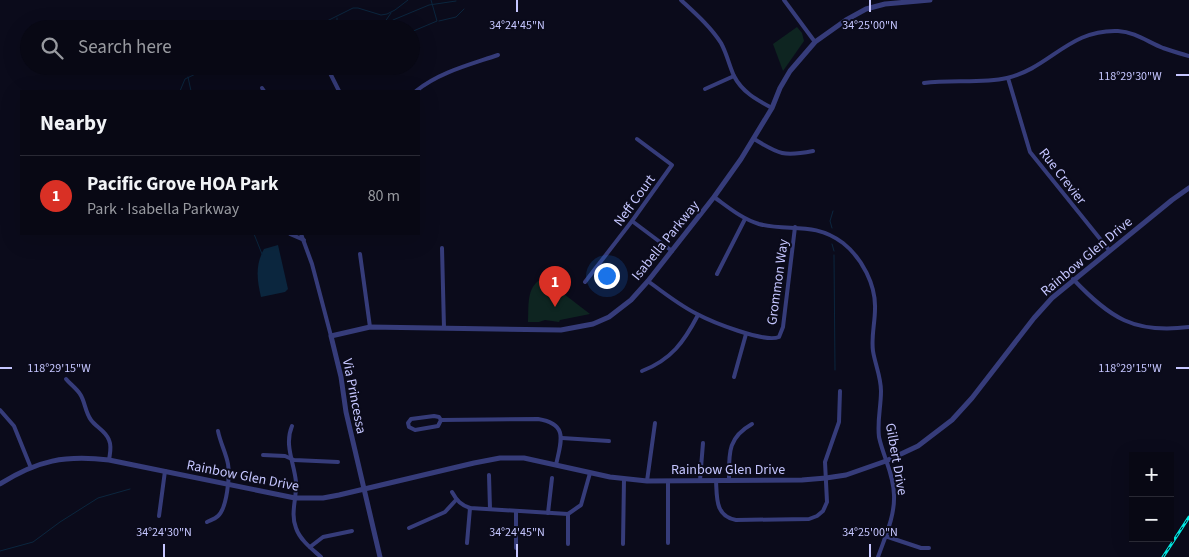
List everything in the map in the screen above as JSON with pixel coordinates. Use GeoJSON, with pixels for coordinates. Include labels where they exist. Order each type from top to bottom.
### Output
{"type":"FeatureCollection","features":[{"type":"Feature","properties":{"kind":"street"},"geometry":{"type":"LineString","coordinates":[[681,0],[721,42],[734,76],[750,96],[772,108]]}},
{"type":"Feature","properties":{"kind":"street"},"geometry":{"type":"LineString","coordinates":[[784,0],[815,42]]}},
{"type":"Feature","properties":{"kind":"street","name":"Isabella Parkway"},"geometry":{"type":"LineString","coordinates":[[331,336],[370,327],[545,330],[577,328],[592,324],[609,316],[631,300],[648,281],[714,197],[754,139],[790,71],[815,42],[846,20],[866,9],[885,4],[930,0]]}},
{"type":"Feature","properties":{"kind":"street"},"geometry":{"type":"LineString","coordinates":[[924,83],[1008,78],[1032,68],[1085,35],[1100,32],[1119,31],[1137,35],[1163,48],[1189,56]]}},
{"type":"Feature","properties":{"kind":"street"},"geometry":{"type":"LineString","coordinates":[[417,90],[449,72],[498,55]]}},
{"type":"Feature","properties":{"kind":"street"},"geometry":{"type":"LineString","coordinates":[[331,75],[338,90]]}},
{"type":"Feature","properties":{"kind":"street"},"geometry":{"type":"LineString","coordinates":[[706,89],[734,76]]}},
{"type":"Feature","properties":{"kind":"street","name":"Rue Crevier"},"geometry":{"type":"LineString","coordinates":[[1008,78],[1030,152],[1109,250]]}},
{"type":"Feature","properties":{"kind":"street","name":"Neff Court"},"geometry":{"type":"LineString","coordinates":[[585,282],[632,222],[672,165],[637,139]]}},
{"type":"Feature","properties":{"kind":"street"},"geometry":{"type":"LineString","coordinates":[[754,139],[778,153],[791,154],[813,151]]}},
{"type":"Feature","properties":{"kind":"street","name":"Rainbow Glen Drive"},"geometry":{"type":"LineString","coordinates":[[0,484],[31,468],[65,458],[84,457],[109,460],[295,498],[323,498],[486,460],[524,458],[624,479],[729,480],[826,478],[846,475],[886,461],[918,446],[952,420],[972,398],[1034,318],[1052,298],[1109,250],[1189,188]]}},
{"type":"Feature","properties":{"kind":"street","name":"Gilbert Drive"},"geometry":{"type":"LineString","coordinates":[[714,197],[745,218],[761,224],[796,227],[820,232],[842,243],[854,254],[871,285],[875,309],[873,350],[881,382],[878,421],[879,436],[893,482],[894,495],[892,516],[878,557]]}},
{"type":"Feature","properties":{"kind":"street"},"geometry":{"type":"LineString","coordinates":[[717,274],[745,218]]}},
{"type":"Feature","properties":{"kind":"street"},"geometry":{"type":"LineString","coordinates":[[632,222],[672,251]]}},
{"type":"Feature","properties":{"kind":"street","name":"Grommon Way"},"geometry":{"type":"LineString","coordinates":[[746,334],[774,339],[782,334],[796,227]]}},
{"type":"Feature","properties":{"kind":"street"},"geometry":{"type":"LineString","coordinates":[[292,235],[304,240]]}},
{"type":"Feature","properties":{"kind":"street","name":"Via Princessa"},"geometry":{"type":"LineString","coordinates":[[302,235],[319,289],[331,336],[346,412],[380,557]]}},
{"type":"Feature","properties":{"kind":"street"},"geometry":{"type":"LineString","coordinates":[[442,248],[444,328]]}},
{"type":"Feature","properties":{"kind":"street"},"geometry":{"type":"LineString","coordinates":[[360,254],[370,327]]}},
{"type":"Feature","properties":{"kind":"street"},"geometry":{"type":"LineString","coordinates":[[1073,279],[1099,305],[1124,321],[1159,329],[1189,327]]}},
{"type":"Feature","properties":{"kind":"street"},"geometry":{"type":"LineString","coordinates":[[648,281],[675,302],[698,315],[746,334],[734,377]]}},
{"type":"Feature","properties":{"kind":"street"},"geometry":{"type":"LineString","coordinates":[[642,371],[657,365],[674,352],[688,334],[698,315]]}},
{"type":"Feature","properties":{"kind":"street"},"geometry":{"type":"LineString","coordinates":[[66,379],[80,394],[86,414],[105,433],[110,441],[109,460]]}},
{"type":"Feature","properties":{"kind":"street"},"geometry":{"type":"LineString","coordinates":[[716,480],[719,507],[723,515],[728,518],[736,520],[810,519],[817,516],[823,511],[827,502],[826,462],[839,422],[840,391]]}},
{"type":"Feature","properties":{"kind":"street"},"geometry":{"type":"LineString","coordinates":[[0,410],[14,426],[31,468]]}},
{"type":"Feature","properties":{"kind":"street"},"geometry":{"type":"LineString","coordinates":[[441,420],[438,426],[415,430],[408,425],[413,418],[436,416],[441,420],[549,421],[556,425],[562,438],[556,465]]}},
{"type":"Feature","properties":{"kind":"street"},"geometry":{"type":"LineString","coordinates":[[647,480],[655,423]]}},
{"type":"Feature","properties":{"kind":"street"},"geometry":{"type":"LineString","coordinates":[[729,480],[731,447],[736,436],[752,424]]}},
{"type":"Feature","properties":{"kind":"street"},"geometry":{"type":"LineString","coordinates":[[292,426],[288,435],[290,458],[296,481],[293,513],[295,528],[299,535],[321,557]]}},
{"type":"Feature","properties":{"kind":"street"},"geometry":{"type":"LineString","coordinates":[[208,522],[218,516],[223,509],[228,484],[228,463],[218,431]]}},
{"type":"Feature","properties":{"kind":"street"},"geometry":{"type":"LineString","coordinates":[[562,438],[609,441]]}},
{"type":"Feature","properties":{"kind":"street"},"geometry":{"type":"LineString","coordinates":[[700,480],[703,443]]}},
{"type":"Feature","properties":{"kind":"street"},"geometry":{"type":"LineString","coordinates":[[263,455],[285,456],[294,460],[338,462]]}},
{"type":"Feature","properties":{"kind":"street"},"geometry":{"type":"LineString","coordinates":[[159,516],[164,471]]}},
{"type":"Feature","properties":{"kind":"street"},"geometry":{"type":"LineString","coordinates":[[452,492],[456,500],[470,508],[568,514],[581,505],[590,473]]}},
{"type":"Feature","properties":{"kind":"street"},"geometry":{"type":"LineString","coordinates":[[489,475],[490,509]]}},
{"type":"Feature","properties":{"kind":"street"},"geometry":{"type":"LineString","coordinates":[[548,513],[552,478]]}},
{"type":"Feature","properties":{"kind":"street"},"geometry":{"type":"LineString","coordinates":[[623,544],[624,479]]}},
{"type":"Feature","properties":{"kind":"street"},"geometry":{"type":"LineString","coordinates":[[668,480],[668,543]]}},
{"type":"Feature","properties":{"kind":"street"},"geometry":{"type":"LineString","coordinates":[[409,528],[445,512],[456,500]]}},
{"type":"Feature","properties":{"kind":"street"},"geometry":{"type":"LineString","coordinates":[[467,543],[470,508]]}},
{"type":"Feature","properties":{"kind":"street"},"geometry":{"type":"LineString","coordinates":[[516,511],[516,548]]}},
{"type":"Feature","properties":{"kind":"street"},"geometry":{"type":"LineString","coordinates":[[568,514],[568,544]]}},
{"type":"Feature","properties":{"kind":"street"},"geometry":{"type":"LineString","coordinates":[[310,547],[324,538],[352,531]]}},
{"type":"Feature","properties":{"kind":"street"},"geometry":{"type":"LineString","coordinates":[[885,536],[921,548],[929,548]]}},
{"type":"Feature","properties":{"kind":"green space"},"geometry":{"type":"Polygon","coordinates":[[[797,27],[802,33],[804,41],[783,71],[773,44],[797,27]]]}},
{"type":"Feature","properties":{"kind":"green space"},"geometry":{"type":"Polygon","coordinates":[[[541,279],[547,281],[590,314],[560,320],[559,322],[545,320],[528,322],[531,292],[536,283],[541,279]]]}},
{"type":"Feature","properties":{"kind":"water"},"geometry":{"type":"Polygon","coordinates":[[[278,245],[288,289],[285,292],[261,297],[258,279],[259,261],[264,249],[278,245]]]}},
{"type":"Feature","properties":{"kind":"waterway"},"geometry":{"type":"LineString","coordinates":[[329,20],[353,8],[381,15],[387,14],[408,0]]}},
{"type":"Feature","properties":{"kind":"waterway"},"geometry":{"type":"LineString","coordinates":[[420,28],[437,21],[431,0]]}},
{"type":"Feature","properties":{"kind":"waterway"},"geometry":{"type":"LineString","coordinates":[[393,20],[429,5],[456,1]]}},
{"type":"Feature","properties":{"kind":"waterway"},"geometry":{"type":"LineString","coordinates":[[439,21],[456,17],[464,9]]}},
{"type":"Feature","properties":{"kind":"waterway"},"geometry":{"type":"LineString","coordinates":[[386,20],[391,13]]}},
{"type":"Feature","properties":{"kind":"waterway"},"geometry":{"type":"LineString","coordinates":[[180,90],[185,79],[194,75]]}},
{"type":"Feature","properties":{"kind":"waterway"},"geometry":{"type":"LineString","coordinates":[[188,77],[191,90]]}},
{"type":"Feature","properties":{"kind":"waterway"},"geometry":{"type":"LineString","coordinates":[[832,228],[830,221],[833,211]]}},
{"type":"Feature","properties":{"kind":"waterway"},"geometry":{"type":"LineString","coordinates":[[254,235],[262,254]]}},
{"type":"Feature","properties":{"kind":"waterway"},"geometry":{"type":"LineString","coordinates":[[832,244],[834,251]]}},
{"type":"Feature","properties":{"kind":"waterway"},"geometry":{"type":"LineString","coordinates":[[834,255],[835,370]]}},
{"type":"Feature","properties":{"kind":"waterway"},"geometry":{"type":"LineString","coordinates":[[0,551],[33,542],[98,498],[130,489]]}},
{"type":"Feature","properties":{"kind":"railway"},"geometry":{"type":"LineString","coordinates":[[1163,557],[1189,517]]}},
{"type":"Feature","properties":{"kind":"place","name":"Pacific Grove HOA Park"},"geometry":{"type":"Point","coordinates":[555,307]}}]}
